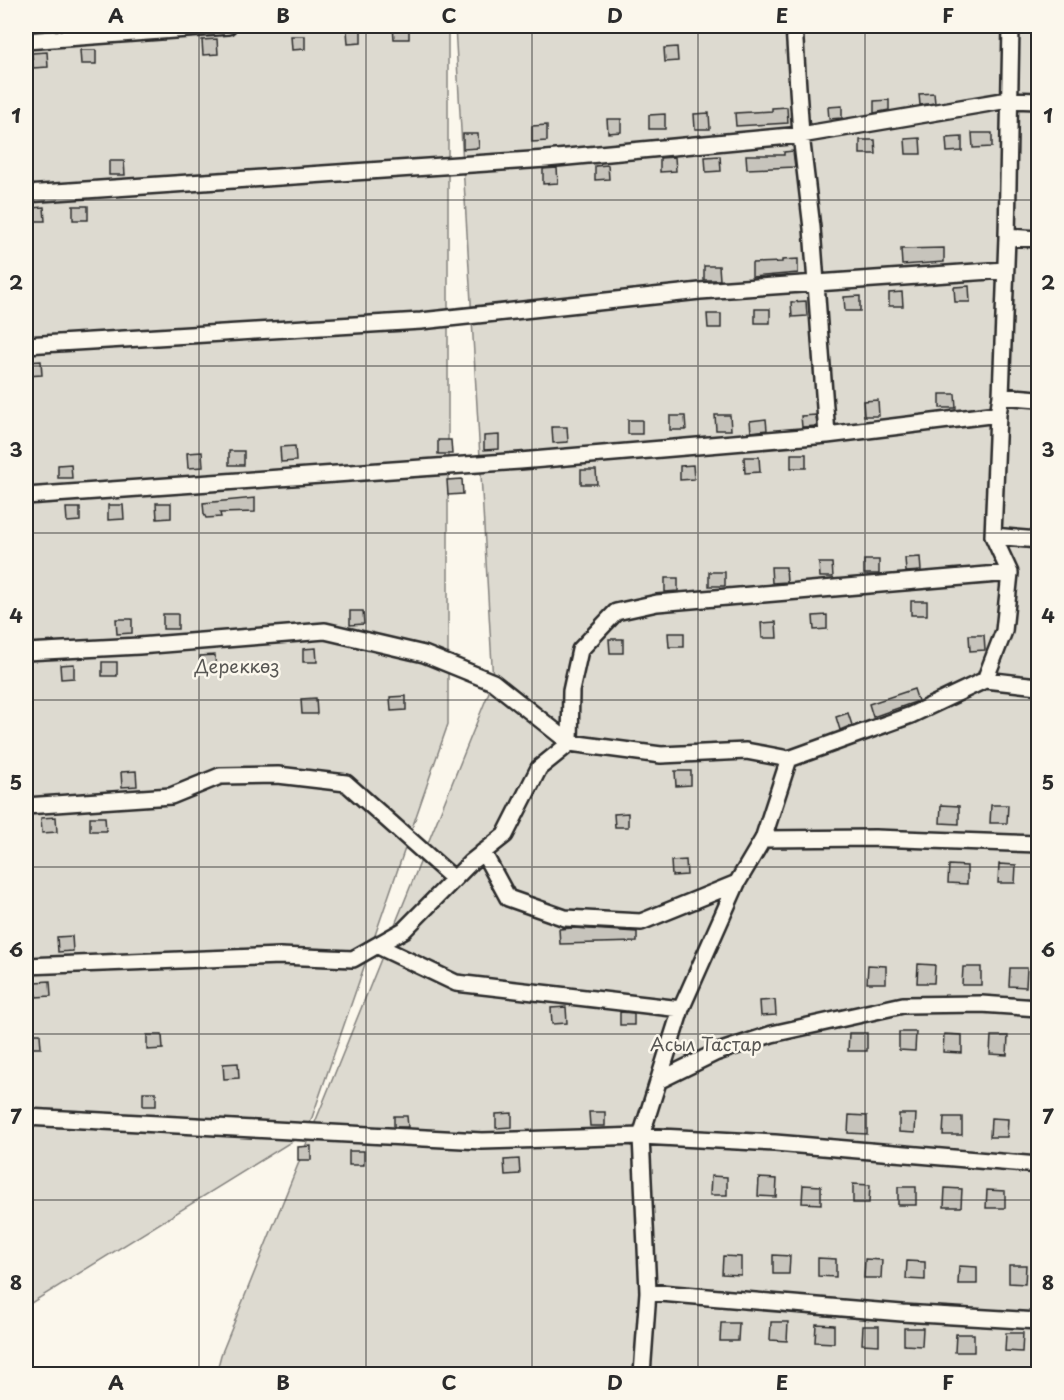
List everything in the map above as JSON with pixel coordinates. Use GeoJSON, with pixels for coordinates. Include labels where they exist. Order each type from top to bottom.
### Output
{"type":"FeatureCollection","features":[{"type":"Feature","properties":{"kind":"street"},"geometry":{"type":"LineString","coordinates":[[26,41],[228,26]]}},
{"type":"Feature","properties":{"kind":"street"},"geometry":{"type":"LineString","coordinates":[[794,26],[827,435]]}},
{"type":"Feature","properties":{"kind":"street"},"geometry":{"type":"LineString","coordinates":[[985,680],[1004,631],[1010,573],[993,536],[999,414],[1002,396],[1011,26]]}},
{"type":"Feature","properties":{"kind":"street"},"geometry":{"type":"LineString","coordinates":[[26,194],[546,159],[801,135],[1008,100],[1038,101]]}},
{"type":"Feature","properties":{"kind":"street"},"geometry":{"type":"LineString","coordinates":[[1007,237],[1038,239]]}},
{"type":"Feature","properties":{"kind":"street"},"geometry":{"type":"LineString","coordinates":[[26,345],[421,321],[700,291],[1005,270]]}},
{"type":"Feature","properties":{"kind":"street"},"geometry":{"type":"LineString","coordinates":[[1002,396],[1038,399]]}},
{"type":"Feature","properties":{"kind":"street"},"geometry":{"type":"LineString","coordinates":[[26,496],[508,462],[827,435],[999,414]]}},
{"type":"Feature","properties":{"kind":"street"},"geometry":{"type":"LineString","coordinates":[[993,536],[1038,540]]}},
{"type":"Feature","properties":{"kind":"street"},"geometry":{"type":"LineString","coordinates":[[570,743],[571,691],[580,650],[616,612],[657,603],[1010,573]]}},
{"type":"Feature","properties":{"kind":"street"},"geometry":{"type":"LineString","coordinates":[[26,652],[140,646],[325,631],[424,654],[493,682],[570,743],[661,755],[746,751],[789,759],[911,716],[985,680],[1038,686]]}},
{"type":"Feature","properties":{"kind":"street"},"geometry":{"type":"LineString","coordinates":[[26,966],[280,956],[353,959],[404,930],[454,879],[505,835],[539,768],[570,743]]}},
{"type":"Feature","properties":{"kind":"street"},"geometry":{"type":"LineString","coordinates":[[642,1374],[648,1292],[641,1136],[681,1009],[737,883],[763,839],[789,759]]}},
{"type":"Feature","properties":{"kind":"street"},"geometry":{"type":"LineString","coordinates":[[26,806],[171,796],[220,776],[278,775],[346,783],[454,879]]}},
{"type":"Feature","properties":{"kind":"street"},"geometry":{"type":"LineString","coordinates":[[763,839],[874,838],[1038,844]]}},
{"type":"Feature","properties":{"kind":"street"},"geometry":{"type":"LineString","coordinates":[[483,852],[508,898],[565,918],[641,922],[737,883]]}},
{"type":"Feature","properties":{"kind":"street"},"geometry":{"type":"LineString","coordinates":[[378,946],[456,983],[681,1009]]}},
{"type":"Feature","properties":{"kind":"street"},"geometry":{"type":"LineString","coordinates":[[658,1081],[715,1053],[772,1034],[903,1005],[981,1004],[1038,1008]]}},
{"type":"Feature","properties":{"kind":"street"},"geometry":{"type":"LineString","coordinates":[[26,1117],[482,1141],[641,1136],[775,1143],[1038,1165]]}},
{"type":"Feature","properties":{"kind":"street"},"geometry":{"type":"LineString","coordinates":[[648,1292],[902,1313],[1038,1321]]}},
{"type":"Feature","properties":{"kind":"green space","name":"Дереккөз"},"geometry":{"type":"Polygon","coordinates":[[[26,26],[448,26],[448,724],[307,1132],[28,1305],[26,1304],[26,26]]]}},
{"type":"Feature","properties":{"kind":"green space","name":"Асыл Тастар"},"geometry":{"type":"Polygon","coordinates":[[[455,26],[1038,26],[1038,1374],[216,1374],[221,1355],[493,682],[455,26]]]}},
{"type":"Feature","properties":{"kind":"building"},"geometry":{"type":"Polygon","coordinates":[[[393,26],[409,26],[409,39],[394,39],[393,26]]]}},
{"type":"Feature","properties":{"kind":"building"},"geometry":{"type":"Polygon","coordinates":[[[347,30],[361,30],[361,43],[348,44],[347,30]]]}},
{"type":"Feature","properties":{"kind":"building"},"geometry":{"type":"Polygon","coordinates":[[[291,36],[305,36],[305,49],[292,50],[291,36]]]}},
{"type":"Feature","properties":{"kind":"building"},"geometry":{"type":"Polygon","coordinates":[[[217,39],[218,54],[203,55],[202,40],[217,39]]]}},
{"type":"Feature","properties":{"kind":"building"},"geometry":{"type":"Polygon","coordinates":[[[677,47],[678,61],[665,62],[664,48],[677,47]]]}},
{"type":"Feature","properties":{"kind":"building"},"geometry":{"type":"Polygon","coordinates":[[[80,50],[96,50],[96,64],[81,64],[80,50]]]}},
{"type":"Feature","properties":{"kind":"building"},"geometry":{"type":"Polygon","coordinates":[[[47,52],[48,67],[33,68],[32,53],[47,52]]]}},
{"type":"Feature","properties":{"kind":"building"},"geometry":{"type":"Polygon","coordinates":[[[934,93],[935,103],[920,105],[919,94],[934,93]]]}},
{"type":"Feature","properties":{"kind":"building"},"geometry":{"type":"Polygon","coordinates":[[[889,100],[889,110],[874,113],[874,101],[889,100]]]}},
{"type":"Feature","properties":{"kind":"building"},"geometry":{"type":"Polygon","coordinates":[[[842,106],[842,118],[829,119],[828,107],[842,106]]]}},
{"type":"Feature","properties":{"kind":"building"},"geometry":{"type":"Polygon","coordinates":[[[787,107],[788,123],[736,126],[735,113],[772,111],[772,108],[787,107]]]}},
{"type":"Feature","properties":{"kind":"building"},"geometry":{"type":"Polygon","coordinates":[[[709,113],[710,129],[695,129],[694,114],[709,113]]]}},
{"type":"Feature","properties":{"kind":"building"},"geometry":{"type":"Polygon","coordinates":[[[665,114],[665,129],[649,129],[649,115],[665,114]]]}},
{"type":"Feature","properties":{"kind":"building"},"geometry":{"type":"Polygon","coordinates":[[[607,119],[621,119],[621,132],[608,133],[607,119]]]}},
{"type":"Feature","properties":{"kind":"building"},"geometry":{"type":"Polygon","coordinates":[[[547,125],[547,141],[532,142],[532,126],[547,125]]]}},
{"type":"Feature","properties":{"kind":"building"},"geometry":{"type":"Polygon","coordinates":[[[972,133],[992,133],[992,147],[973,148],[972,133]]]}},
{"type":"Feature","properties":{"kind":"building"},"geometry":{"type":"Polygon","coordinates":[[[463,134],[478,134],[479,148],[463,149],[463,134]]]}},
{"type":"Feature","properties":{"kind":"building"},"geometry":{"type":"Polygon","coordinates":[[[962,137],[962,151],[947,152],[946,138],[962,137]]]}},
{"type":"Feature","properties":{"kind":"building"},"geometry":{"type":"Polygon","coordinates":[[[920,138],[921,154],[906,154],[905,139],[920,138]]]}},
{"type":"Feature","properties":{"kind":"building"},"geometry":{"type":"Polygon","coordinates":[[[860,140],[875,140],[876,154],[860,154],[860,140]]]}},
{"type":"Feature","properties":{"kind":"building"},"geometry":{"type":"Polygon","coordinates":[[[793,151],[795,167],[747,169],[746,155],[784,155],[784,152],[793,151]]]}},
{"type":"Feature","properties":{"kind":"building"},"geometry":{"type":"Polygon","coordinates":[[[720,156],[721,171],[706,172],[705,157],[720,156]]]}},
{"type":"Feature","properties":{"kind":"building"},"geometry":{"type":"Polygon","coordinates":[[[675,157],[676,171],[660,172],[660,158],[675,157]]]}},
{"type":"Feature","properties":{"kind":"building"},"geometry":{"type":"Polygon","coordinates":[[[109,161],[124,161],[125,175],[109,175],[109,161]]]}},
{"type":"Feature","properties":{"kind":"building"},"geometry":{"type":"Polygon","coordinates":[[[608,165],[609,179],[595,180],[595,166],[608,165]]]}},
{"type":"Feature","properties":{"kind":"building"},"geometry":{"type":"Polygon","coordinates":[[[557,168],[558,183],[543,184],[543,169],[557,168]]]}},
{"type":"Feature","properties":{"kind":"building"},"geometry":{"type":"Polygon","coordinates":[[[73,206],[88,206],[88,220],[73,220],[73,206]]]}},
{"type":"Feature","properties":{"kind":"building"},"geometry":{"type":"Polygon","coordinates":[[[44,207],[45,221],[31,221],[31,208],[44,207]]]}},
{"type":"Feature","properties":{"kind":"building"},"geometry":{"type":"Polygon","coordinates":[[[944,248],[944,262],[902,265],[901,249],[944,248]]]}},
{"type":"Feature","properties":{"kind":"building"},"geometry":{"type":"Polygon","coordinates":[[[798,259],[798,273],[752,277],[752,263],[798,259]]]}},
{"type":"Feature","properties":{"kind":"building"},"geometry":{"type":"Polygon","coordinates":[[[704,266],[719,266],[720,280],[704,280],[704,266]]]}},
{"type":"Feature","properties":{"kind":"building"},"geometry":{"type":"Polygon","coordinates":[[[969,286],[970,302],[955,302],[954,287],[969,286]]]}},
{"type":"Feature","properties":{"kind":"building"},"geometry":{"type":"Polygon","coordinates":[[[902,292],[903,306],[889,306],[889,293],[902,292]]]}},
{"type":"Feature","properties":{"kind":"building"},"geometry":{"type":"Polygon","coordinates":[[[860,296],[860,311],[845,311],[844,297],[860,296]]]}},
{"type":"Feature","properties":{"kind":"building"},"geometry":{"type":"Polygon","coordinates":[[[806,301],[807,316],[792,317],[791,302],[806,301]]]}},
{"type":"Feature","properties":{"kind":"building"},"geometry":{"type":"Polygon","coordinates":[[[755,309],[770,309],[770,323],[755,323],[755,309]]]}},
{"type":"Feature","properties":{"kind":"building"},"geometry":{"type":"Polygon","coordinates":[[[707,314],[721,314],[721,328],[708,328],[707,314]]]}},
{"type":"Feature","properties":{"kind":"building"},"geometry":{"type":"Polygon","coordinates":[[[41,361],[42,375],[26,376],[26,362],[41,361]]]}},
{"type":"Feature","properties":{"kind":"building"},"geometry":{"type":"Polygon","coordinates":[[[940,394],[955,394],[956,408],[940,408],[940,394]]]}},
{"type":"Feature","properties":{"kind":"building"},"geometry":{"type":"Polygon","coordinates":[[[878,400],[879,416],[864,416],[863,401],[878,400]]]}},
{"type":"Feature","properties":{"kind":"building"},"geometry":{"type":"Polygon","coordinates":[[[715,415],[730,415],[731,430],[716,430],[715,415]]]}},
{"type":"Feature","properties":{"kind":"building"},"geometry":{"type":"Polygon","coordinates":[[[816,415],[817,426],[802,427],[801,416],[816,415]]]}},
{"type":"Feature","properties":{"kind":"building"},"geometry":{"type":"Polygon","coordinates":[[[670,416],[685,416],[686,430],[670,430],[670,416]]]}},
{"type":"Feature","properties":{"kind":"building"},"geometry":{"type":"Polygon","coordinates":[[[766,419],[767,430],[751,432],[750,421],[766,419]]]}},
{"type":"Feature","properties":{"kind":"building"},"geometry":{"type":"Polygon","coordinates":[[[628,420],[642,420],[642,434],[628,434],[628,420]]]}},
{"type":"Feature","properties":{"kind":"building"},"geometry":{"type":"Polygon","coordinates":[[[552,427],[567,427],[568,442],[553,443],[552,427]]]}},
{"type":"Feature","properties":{"kind":"building"},"geometry":{"type":"Polygon","coordinates":[[[499,435],[499,449],[484,450],[484,436],[499,435]]]}},
{"type":"Feature","properties":{"kind":"building"},"geometry":{"type":"Polygon","coordinates":[[[438,440],[451,440],[452,454],[438,454],[438,440]]]}},
{"type":"Feature","properties":{"kind":"building"},"geometry":{"type":"Polygon","coordinates":[[[295,446],[296,461],[281,462],[280,447],[295,446]]]}},
{"type":"Feature","properties":{"kind":"building"},"geometry":{"type":"Polygon","coordinates":[[[229,451],[244,451],[244,465],[229,465],[229,451]]]}},
{"type":"Feature","properties":{"kind":"building"},"geometry":{"type":"Polygon","coordinates":[[[202,452],[203,467],[188,468],[187,453],[202,452]]]}},
{"type":"Feature","properties":{"kind":"building"},"geometry":{"type":"Polygon","coordinates":[[[791,454],[806,454],[806,468],[791,468],[791,454]]]}},
{"type":"Feature","properties":{"kind":"building"},"geometry":{"type":"Polygon","coordinates":[[[744,457],[759,457],[760,472],[745,473],[744,457]]]}},
{"type":"Feature","properties":{"kind":"building"},"geometry":{"type":"Polygon","coordinates":[[[71,464],[72,478],[58,478],[58,465],[71,464]]]}},
{"type":"Feature","properties":{"kind":"building"},"geometry":{"type":"Polygon","coordinates":[[[693,465],[694,479],[680,480],[680,466],[693,465]]]}},
{"type":"Feature","properties":{"kind":"building"},"geometry":{"type":"Polygon","coordinates":[[[581,470],[596,470],[597,484],[581,484],[581,470]]]}},
{"type":"Feature","properties":{"kind":"building"},"geometry":{"type":"Polygon","coordinates":[[[462,479],[463,494],[448,495],[447,480],[462,479]]]}},
{"type":"Feature","properties":{"kind":"building"},"geometry":{"type":"Polygon","coordinates":[[[255,498],[255,512],[220,513],[221,517],[206,518],[204,514],[203,503],[255,498]]]}},
{"type":"Feature","properties":{"kind":"building"},"geometry":{"type":"Polygon","coordinates":[[[156,503],[171,503],[171,518],[157,519],[156,503]]]}},
{"type":"Feature","properties":{"kind":"building"},"geometry":{"type":"Polygon","coordinates":[[[108,505],[123,505],[124,519],[108,520],[108,505]]]}},
{"type":"Feature","properties":{"kind":"building"},"geometry":{"type":"Polygon","coordinates":[[[66,508],[80,508],[80,521],[67,522],[66,508]]]}},
{"type":"Feature","properties":{"kind":"building"},"geometry":{"type":"Polygon","coordinates":[[[920,557],[921,571],[906,572],[905,558],[920,557]]]}},
{"type":"Feature","properties":{"kind":"building"},"geometry":{"type":"Polygon","coordinates":[[[864,560],[879,560],[879,574],[864,574],[864,560]]]}},
{"type":"Feature","properties":{"kind":"building"},"geometry":{"type":"Polygon","coordinates":[[[819,563],[832,563],[833,577],[820,577],[819,563]]]}},
{"type":"Feature","properties":{"kind":"building"},"geometry":{"type":"Polygon","coordinates":[[[771,567],[786,567],[787,582],[772,583],[771,567]]]}},
{"type":"Feature","properties":{"kind":"building"},"geometry":{"type":"Polygon","coordinates":[[[709,572],[725,572],[725,586],[709,586],[709,572]]]}},
{"type":"Feature","properties":{"kind":"building"},"geometry":{"type":"Polygon","coordinates":[[[665,578],[678,578],[678,591],[665,592],[665,578]]]}},
{"type":"Feature","properties":{"kind":"building"},"geometry":{"type":"Polygon","coordinates":[[[911,601],[927,601],[927,615],[911,615],[911,601]]]}},
{"type":"Feature","properties":{"kind":"building"},"geometry":{"type":"Polygon","coordinates":[[[350,611],[363,611],[364,624],[350,625],[350,611]]]}},
{"type":"Feature","properties":{"kind":"building"},"geometry":{"type":"Polygon","coordinates":[[[163,614],[178,614],[178,629],[163,629],[163,614]]]}},
{"type":"Feature","properties":{"kind":"building"},"geometry":{"type":"Polygon","coordinates":[[[827,615],[827,629],[814,630],[813,616],[827,615]]]}},
{"type":"Feature","properties":{"kind":"building"},"geometry":{"type":"Polygon","coordinates":[[[116,619],[132,619],[132,633],[117,634],[116,619]]]}},
{"type":"Feature","properties":{"kind":"building"},"geometry":{"type":"Polygon","coordinates":[[[776,622],[777,638],[762,638],[761,623],[776,622]]]}},
{"type":"Feature","properties":{"kind":"building"},"geometry":{"type":"Polygon","coordinates":[[[668,633],[684,633],[684,647],[669,647],[668,633]]]}},
{"type":"Feature","properties":{"kind":"building"},"geometry":{"type":"Polygon","coordinates":[[[969,635],[984,635],[985,650],[970,651],[969,635]]]}},
{"type":"Feature","properties":{"kind":"building"},"geometry":{"type":"Polygon","coordinates":[[[609,639],[623,639],[623,653],[610,653],[609,639]]]}},
{"type":"Feature","properties":{"kind":"building"},"geometry":{"type":"Polygon","coordinates":[[[316,648],[317,662],[303,662],[303,649],[316,648]]]}},
{"type":"Feature","properties":{"kind":"building"},"geometry":{"type":"Polygon","coordinates":[[[215,655],[216,671],[201,672],[200,656],[215,655]]]}},
{"type":"Feature","properties":{"kind":"building"},"geometry":{"type":"Polygon","coordinates":[[[102,662],[117,662],[117,676],[102,676],[102,662]]]}},
{"type":"Feature","properties":{"kind":"building"},"geometry":{"type":"Polygon","coordinates":[[[74,664],[74,678],[61,679],[60,665],[74,664]]]}},
{"type":"Feature","properties":{"kind":"building"},"geometry":{"type":"Polygon","coordinates":[[[914,689],[918,701],[873,717],[869,704],[914,689]]]}},
{"type":"Feature","properties":{"kind":"building"},"geometry":{"type":"Polygon","coordinates":[[[406,696],[406,710],[391,711],[390,697],[406,696]]]}},
{"type":"Feature","properties":{"kind":"building"},"geometry":{"type":"Polygon","coordinates":[[[316,698],[317,714],[302,714],[301,699],[316,698]]]}},
{"type":"Feature","properties":{"kind":"building"},"geometry":{"type":"Polygon","coordinates":[[[848,713],[852,725],[840,730],[836,717],[848,713]]]}},
{"type":"Feature","properties":{"kind":"building"},"geometry":{"type":"Polygon","coordinates":[[[136,771],[137,786],[122,787],[121,772],[136,771]]]}},
{"type":"Feature","properties":{"kind":"building"},"geometry":{"type":"Polygon","coordinates":[[[675,771],[691,771],[691,785],[676,786],[675,771]]]}},
{"type":"Feature","properties":{"kind":"building"},"geometry":{"type":"Polygon","coordinates":[[[941,805],[959,806],[959,824],[940,823],[941,805]]]}},
{"type":"Feature","properties":{"kind":"building"},"geometry":{"type":"Polygon","coordinates":[[[991,805],[1008,805],[1007,823],[990,823],[991,805]]]}},
{"type":"Feature","properties":{"kind":"building"},"geometry":{"type":"Polygon","coordinates":[[[628,813],[628,827],[615,827],[614,814],[628,813]]]}},
{"type":"Feature","properties":{"kind":"building"},"geometry":{"type":"Polygon","coordinates":[[[56,817],[57,832],[42,833],[41,818],[56,817]]]}},
{"type":"Feature","properties":{"kind":"building"},"geometry":{"type":"Polygon","coordinates":[[[90,817],[105,817],[106,831],[90,831],[90,817]]]}},
{"type":"Feature","properties":{"kind":"building"},"geometry":{"type":"Polygon","coordinates":[[[686,860],[687,875],[672,876],[671,861],[686,860]]]}},
{"type":"Feature","properties":{"kind":"building"},"geometry":{"type":"Polygon","coordinates":[[[999,864],[1016,865],[1015,883],[998,883],[999,864]]]}},
{"type":"Feature","properties":{"kind":"building"},"geometry":{"type":"Polygon","coordinates":[[[949,865],[967,866],[967,884],[948,883],[949,865]]]}},
{"type":"Feature","properties":{"kind":"building"},"geometry":{"type":"Polygon","coordinates":[[[559,929],[637,932],[637,942],[560,944],[559,929]]]}},
{"type":"Feature","properties":{"kind":"building"},"geometry":{"type":"Polygon","coordinates":[[[72,936],[73,951],[58,952],[57,937],[72,936]]]}},
{"type":"Feature","properties":{"kind":"building"},"geometry":{"type":"Polygon","coordinates":[[[918,964],[935,965],[934,983],[917,983],[918,964]]]}},
{"type":"Feature","properties":{"kind":"building"},"geometry":{"type":"Polygon","coordinates":[[[868,965],[886,966],[886,983],[867,983],[868,965]]]}},
{"type":"Feature","properties":{"kind":"building"},"geometry":{"type":"Polygon","coordinates":[[[963,967],[981,967],[981,985],[962,985],[963,967]]]}},
{"type":"Feature","properties":{"kind":"building"},"geometry":{"type":"Polygon","coordinates":[[[1010,968],[1027,968],[1026,987],[1009,986],[1010,968]]]}},
{"type":"Feature","properties":{"kind":"building"},"geometry":{"type":"Polygon","coordinates":[[[50,981],[51,996],[36,997],[35,982],[50,981]]]}},
{"type":"Feature","properties":{"kind":"building"},"geometry":{"type":"Polygon","coordinates":[[[775,1000],[776,1015],[761,1016],[760,1001],[775,1000]]]}},
{"type":"Feature","properties":{"kind":"building"},"geometry":{"type":"Polygon","coordinates":[[[566,1007],[567,1023],[552,1024],[551,1008],[566,1007]]]}},
{"type":"Feature","properties":{"kind":"building"},"geometry":{"type":"Polygon","coordinates":[[[620,1012],[634,1013],[634,1025],[620,1025],[620,1012]]]}},
{"type":"Feature","properties":{"kind":"building"},"geometry":{"type":"Polygon","coordinates":[[[899,1032],[916,1032],[915,1051],[899,1050],[899,1032]]]}},
{"type":"Feature","properties":{"kind":"building"},"geometry":{"type":"Polygon","coordinates":[[[849,1033],[867,1033],[867,1051],[848,1051],[849,1033]]]}},
{"type":"Feature","properties":{"kind":"building"},"geometry":{"type":"Polygon","coordinates":[[[26,1034],[40,1034],[41,1048],[26,1048],[26,1034]]]}},
{"type":"Feature","properties":{"kind":"building"},"geometry":{"type":"Polygon","coordinates":[[[944,1034],[962,1035],[962,1053],[943,1052],[944,1034]]]}},
{"type":"Feature","properties":{"kind":"building"},"geometry":{"type":"Polygon","coordinates":[[[147,1035],[162,1035],[163,1049],[147,1050],[147,1035]]]}},
{"type":"Feature","properties":{"kind":"building"},"geometry":{"type":"Polygon","coordinates":[[[991,1036],[1008,1036],[1007,1055],[990,1054],[991,1036]]]}},
{"type":"Feature","properties":{"kind":"building"},"geometry":{"type":"Polygon","coordinates":[[[238,1063],[239,1078],[224,1079],[223,1064],[238,1063]]]}},
{"type":"Feature","properties":{"kind":"building"},"geometry":{"type":"Polygon","coordinates":[[[143,1092],[156,1092],[156,1106],[143,1106],[143,1092]]]}},
{"type":"Feature","properties":{"kind":"building"},"geometry":{"type":"Polygon","coordinates":[[[589,1112],[605,1112],[605,1126],[590,1126],[589,1112]]]}},
{"type":"Feature","properties":{"kind":"building"},"geometry":{"type":"Polygon","coordinates":[[[512,1113],[512,1127],[496,1128],[496,1114],[512,1113]]]}},
{"type":"Feature","properties":{"kind":"building"},"geometry":{"type":"Polygon","coordinates":[[[899,1114],[916,1114],[915,1133],[899,1132],[899,1114]]]}},
{"type":"Feature","properties":{"kind":"building"},"geometry":{"type":"Polygon","coordinates":[[[849,1115],[867,1116],[867,1134],[848,1133],[849,1115]]]}},
{"type":"Feature","properties":{"kind":"building"},"geometry":{"type":"Polygon","coordinates":[[[394,1116],[407,1116],[408,1127],[394,1127],[394,1116]]]}},
{"type":"Feature","properties":{"kind":"building"},"geometry":{"type":"Polygon","coordinates":[[[944,1117],[962,1117],[962,1135],[943,1135],[944,1117]]]}},
{"type":"Feature","properties":{"kind":"building"},"geometry":{"type":"Polygon","coordinates":[[[991,1118],[1008,1119],[1007,1137],[990,1137],[991,1118]]]}},
{"type":"Feature","properties":{"kind":"building"},"geometry":{"type":"Polygon","coordinates":[[[311,1146],[311,1160],[298,1160],[298,1147],[311,1146]]]}},
{"type":"Feature","properties":{"kind":"building"},"geometry":{"type":"Polygon","coordinates":[[[349,1151],[364,1151],[364,1165],[349,1165],[349,1151]]]}},
{"type":"Feature","properties":{"kind":"building"},"geometry":{"type":"Polygon","coordinates":[[[519,1159],[520,1174],[505,1175],[504,1160],[519,1159]]]}},
{"type":"Feature","properties":{"kind":"building"},"geometry":{"type":"Polygon","coordinates":[[[711,1176],[727,1177],[727,1195],[710,1195],[711,1176]]]}},
{"type":"Feature","properties":{"kind":"building"},"geometry":{"type":"Polygon","coordinates":[[[759,1178],[777,1179],[776,1197],[758,1196],[759,1178]]]}},
{"type":"Feature","properties":{"kind":"building"},"geometry":{"type":"Polygon","coordinates":[[[853,1184],[870,1185],[869,1203],[853,1203],[853,1184]]]}},
{"type":"Feature","properties":{"kind":"building"},"geometry":{"type":"Polygon","coordinates":[[[803,1185],[821,1186],[821,1204],[802,1203],[803,1185]]]}},
{"type":"Feature","properties":{"kind":"building"},"geometry":{"type":"Polygon","coordinates":[[[898,1187],[916,1187],[916,1205],[898,1205],[898,1187]]]}},
{"type":"Feature","properties":{"kind":"building"},"geometry":{"type":"Polygon","coordinates":[[[945,1188],[962,1189],[961,1207],[944,1207],[945,1188]]]}},
{"type":"Feature","properties":{"kind":"building"},"geometry":{"type":"Polygon","coordinates":[[[987,1190],[1005,1191],[1005,1208],[986,1208],[987,1190]]]}},
{"type":"Feature","properties":{"kind":"building"},"geometry":{"type":"Polygon","coordinates":[[[773,1255],[790,1256],[789,1274],[773,1274],[773,1255]]]}},
{"type":"Feature","properties":{"kind":"building"},"geometry":{"type":"Polygon","coordinates":[[[723,1256],[741,1257],[741,1275],[722,1274],[723,1256]]]}},
{"type":"Feature","properties":{"kind":"building"},"geometry":{"type":"Polygon","coordinates":[[[818,1258],[836,1259],[836,1277],[818,1276],[818,1258]]]}},
{"type":"Feature","properties":{"kind":"building"},"geometry":{"type":"Polygon","coordinates":[[[865,1259],[882,1260],[881,1278],[864,1278],[865,1259]]]}},
{"type":"Feature","properties":{"kind":"building"},"geometry":{"type":"Polygon","coordinates":[[[907,1261],[925,1262],[925,1280],[906,1279],[907,1261]]]}},
{"type":"Feature","properties":{"kind":"building"},"geometry":{"type":"Polygon","coordinates":[[[1009,1265],[1026,1265],[1025,1284],[1009,1283],[1009,1265]]]}},
{"type":"Feature","properties":{"kind":"building"},"geometry":{"type":"Polygon","coordinates":[[[959,1266],[977,1267],[977,1284],[958,1284],[959,1266]]]}},
{"type":"Feature","properties":{"kind":"building"},"geometry":{"type":"Polygon","coordinates":[[[771,1322],[788,1322],[787,1341],[770,1340],[771,1322]]]}},
{"type":"Feature","properties":{"kind":"building"},"geometry":{"type":"Polygon","coordinates":[[[721,1323],[739,1323],[738,1341],[720,1341],[721,1323]]]}},
{"type":"Feature","properties":{"kind":"building"},"geometry":{"type":"Polygon","coordinates":[[[816,1324],[834,1325],[834,1343],[815,1342],[816,1324]]]}},
{"type":"Feature","properties":{"kind":"building"},"geometry":{"type":"Polygon","coordinates":[[[863,1326],[879,1326],[879,1345],[862,1344],[863,1326]]]}},
{"type":"Feature","properties":{"kind":"building"},"geometry":{"type":"Polygon","coordinates":[[[904,1328],[923,1328],[922,1346],[904,1345],[904,1328]]]}},
{"type":"Feature","properties":{"kind":"building"},"geometry":{"type":"Polygon","coordinates":[[[1006,1333],[1023,1333],[1022,1352],[1005,1351],[1006,1333]]]}},
{"type":"Feature","properties":{"kind":"building"},"geometry":{"type":"Polygon","coordinates":[[[956,1334],[974,1334],[974,1352],[955,1352],[956,1334]]]}}]}
